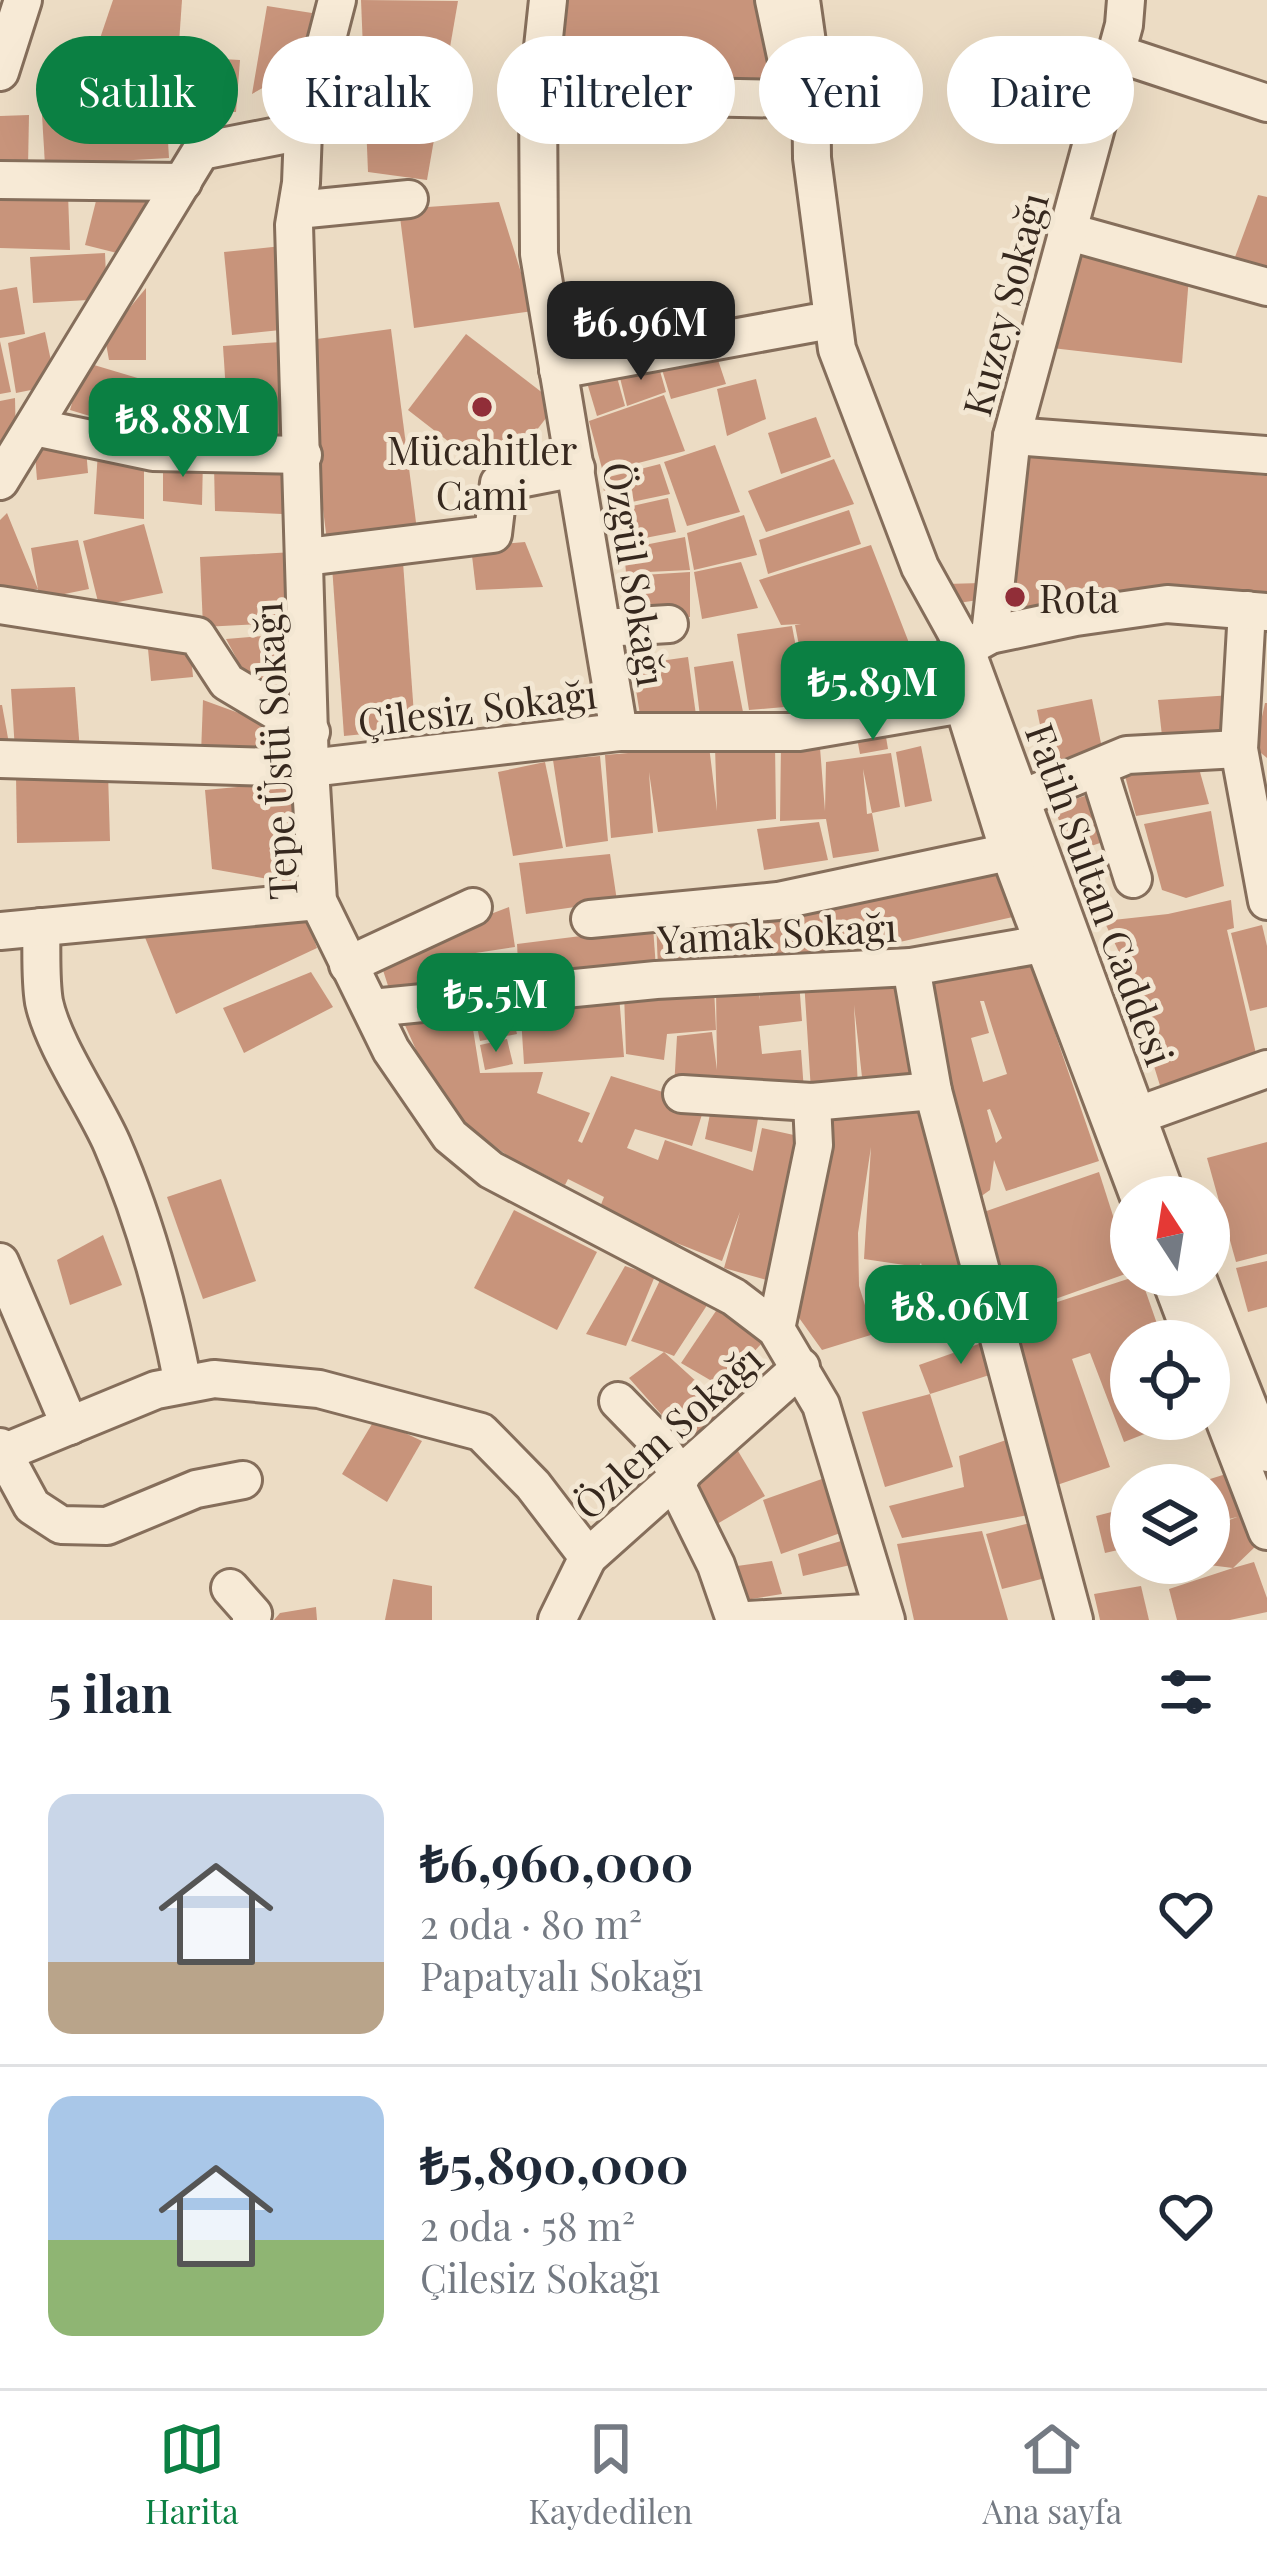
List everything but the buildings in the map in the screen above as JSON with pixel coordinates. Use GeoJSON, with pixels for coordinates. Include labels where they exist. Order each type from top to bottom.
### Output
{"type":"FeatureCollection","features":[{"type":"Feature","properties":{"kind":"street"},"geometry":{"type":"LineString","coordinates":[[1,67],[23,0]]}},
{"type":"Feature","properties":{"kind":"street","name":"Tepe Üstü Sokağı"},"geometry":{"type":"LineString","coordinates":[[328,36],[337,0]]}},
{"type":"Feature","properties":{"kind":"street","name":"Özgül Sokağı"},"geometry":{"type":"LineString","coordinates":[[544,36],[548,0]]}},
{"type":"Feature","properties":{"kind":"street"},"geometry":{"type":"LineString","coordinates":[[774,0],[782,36]]}},
{"type":"Feature","properties":{"kind":"street","name":"Fatih Sultan Caddesi"},"geometry":{"type":"LineString","coordinates":[[800,0],[811,71],[812,158],[837,349],[920,567],[966,649],[1010,800],[1159,1176]]}},
{"type":"Feature","properties":{"kind":"street"},"geometry":{"type":"LineString","coordinates":[[1119,20],[1267,103]]}},
{"type":"Feature","properties":{"kind":"street","name":"Kuzey Sokağı"},"geometry":{"type":"LineString","coordinates":[[966,649],[1012,436],[1119,20]]}},
{"type":"Feature","properties":{"kind":"street"},"geometry":{"type":"LineString","coordinates":[[0,481],[201,152],[262,139]]}},
{"type":"Feature","properties":{"kind":"street","name":"Tepe Üstü Sokağı"},"geometry":{"type":"LineString","coordinates":[[302,144],[293,278],[304,455],[318,901],[391,1050],[450,1136],[490,1170],[734,1297],[776,1329],[821,1405],[884,1616]]}},
{"type":"Feature","properties":{"kind":"street","name":"Özgül Sokağı"},"geometry":{"type":"LineString","coordinates":[[538,144],[539,254],[620,732]]}},
{"type":"Feature","properties":{"kind":"street"},"geometry":{"type":"LineString","coordinates":[[800,144],[814,323],[824,385],[966,649],[963,704],[1010,800],[1009,852],[1131,1176]]}},
{"type":"Feature","properties":{"kind":"street"},"geometry":{"type":"LineString","coordinates":[[0,180],[183,182]]}},
{"type":"Feature","properties":{"kind":"street"},"geometry":{"type":"LineString","coordinates":[[297,210],[409,199]]}},
{"type":"Feature","properties":{"kind":"street"},"geometry":{"type":"LineString","coordinates":[[1066,231],[1267,287]]}},
{"type":"Feature","properties":{"kind":"street"},"geometry":{"type":"LineString","coordinates":[[558,370],[814,323]]}},
{"type":"Feature","properties":{"kind":"street"},"geometry":{"type":"LineString","coordinates":[[34,427],[153,452],[304,455]]}},
{"type":"Feature","properties":{"kind":"street"},"geometry":{"type":"LineString","coordinates":[[1012,436],[1267,454]]}},
{"type":"Feature","properties":{"kind":"street"},"geometry":{"type":"LineString","coordinates":[[306,557],[493,534],[500,483],[576,468]]}},
{"type":"Feature","properties":{"kind":"street"},"geometry":{"type":"LineString","coordinates":[[966,649],[1167,604],[1257,611],[1239,749],[1267,901]]}},
{"type":"Feature","properties":{"kind":"street"},"geometry":{"type":"LineString","coordinates":[[0,605],[196,636],[227,682],[310,750]]}},
{"type":"Feature","properties":{"kind":"street"},"geometry":{"type":"LineString","coordinates":[[603,628],[669,624]]}},
{"type":"Feature","properties":{"kind":"street","name":"Çilesiz Sokağı"},"geometry":{"type":"LineString","coordinates":[[0,759],[310,750],[620,732],[799,732],[963,704]]}},
{"type":"Feature","properties":{"kind":"street"},"geometry":{"type":"LineString","coordinates":[[1010,800],[1126,755],[1239,749]]}},
{"type":"Feature","properties":{"kind":"street"},"geometry":{"type":"LineString","coordinates":[[1098,768],[1133,879]]}},
{"type":"Feature","properties":{"kind":"street"},"geometry":{"type":"LineString","coordinates":[[590,919],[778,901],[1009,852]]}},
{"type":"Feature","properties":{"kind":"street"},"geometry":{"type":"LineString","coordinates":[[0,931],[318,901]]}},
{"type":"Feature","properties":{"kind":"street"},"geometry":{"type":"LineString","coordinates":[[349,965],[473,907]]}},
{"type":"Feature","properties":{"kind":"street"},"geometry":{"type":"LineString","coordinates":[[41,927],[44,1004],[111,1142],[146,1233],[165,1294],[183,1384]]}},
{"type":"Feature","properties":{"kind":"street","name":"Yamak Sokağı"},"geometry":{"type":"LineString","coordinates":[[372,1008],[656,980],[911,967],[1042,944]]}},
{"type":"Feature","properties":{"kind":"street"},"geometry":{"type":"LineString","coordinates":[[911,967],[933,1091],[1074,1620]]}},
{"type":"Feature","properties":{"kind":"street"},"geometry":{"type":"LineString","coordinates":[[1136,1116],[1267,1070]]}},
{"type":"Feature","properties":{"kind":"street"},"geometry":{"type":"LineString","coordinates":[[682,1094],[812,1102],[933,1091]]}},
{"type":"Feature","properties":{"kind":"street"},"geometry":{"type":"LineString","coordinates":[[776,1329],[814,1145],[812,1102]]}},
{"type":"Feature","properties":{"kind":"street"},"geometry":{"type":"LineString","coordinates":[[0,1262],[70,1426]]}},
{"type":"Feature","properties":{"kind":"street"},"geometry":{"type":"LineString","coordinates":[[1204,1296],[1267,1453]]}},
{"type":"Feature","properties":{"kind":"street","name":"Özlem Sokağı"},"geometry":{"type":"LineString","coordinates":[[588,1557],[801,1367]]}},
{"type":"Feature","properties":{"kind":"street"},"geometry":{"type":"LineString","coordinates":[[243,1480],[196,1489],[107,1526],[61,1525],[32,1506],[2,1450],[157,1390],[214,1379],[319,1389],[481,1432],[533,1485],[588,1557],[557,1620]]}},
{"type":"Feature","properties":{"kind":"street"},"geometry":{"type":"LineString","coordinates":[[618,1401],[654,1438],[678,1479],[735,1620]]}},
{"type":"Feature","properties":{"kind":"street"},"geometry":{"type":"LineString","coordinates":[[1230,1435],[1267,1531]]}},
{"type":"Feature","properties":{"kind":"street"},"geometry":{"type":"LineString","coordinates":[[230,1588],[253,1614],[251,1620]]}},
{"type":"Feature","properties":{"kind":"street"},"geometry":{"type":"LineString","coordinates":[[748,1620],[884,1616]]}},
{"type":"Feature","properties":{"kind":"place","name":"Mücahitler Cami"},"geometry":{"type":"Point","coordinates":[482,407]}},
{"type":"Feature","properties":{"kind":"place","name":"Rota"},"geometry":{"type":"Point","coordinates":[1015,597]}}]}
